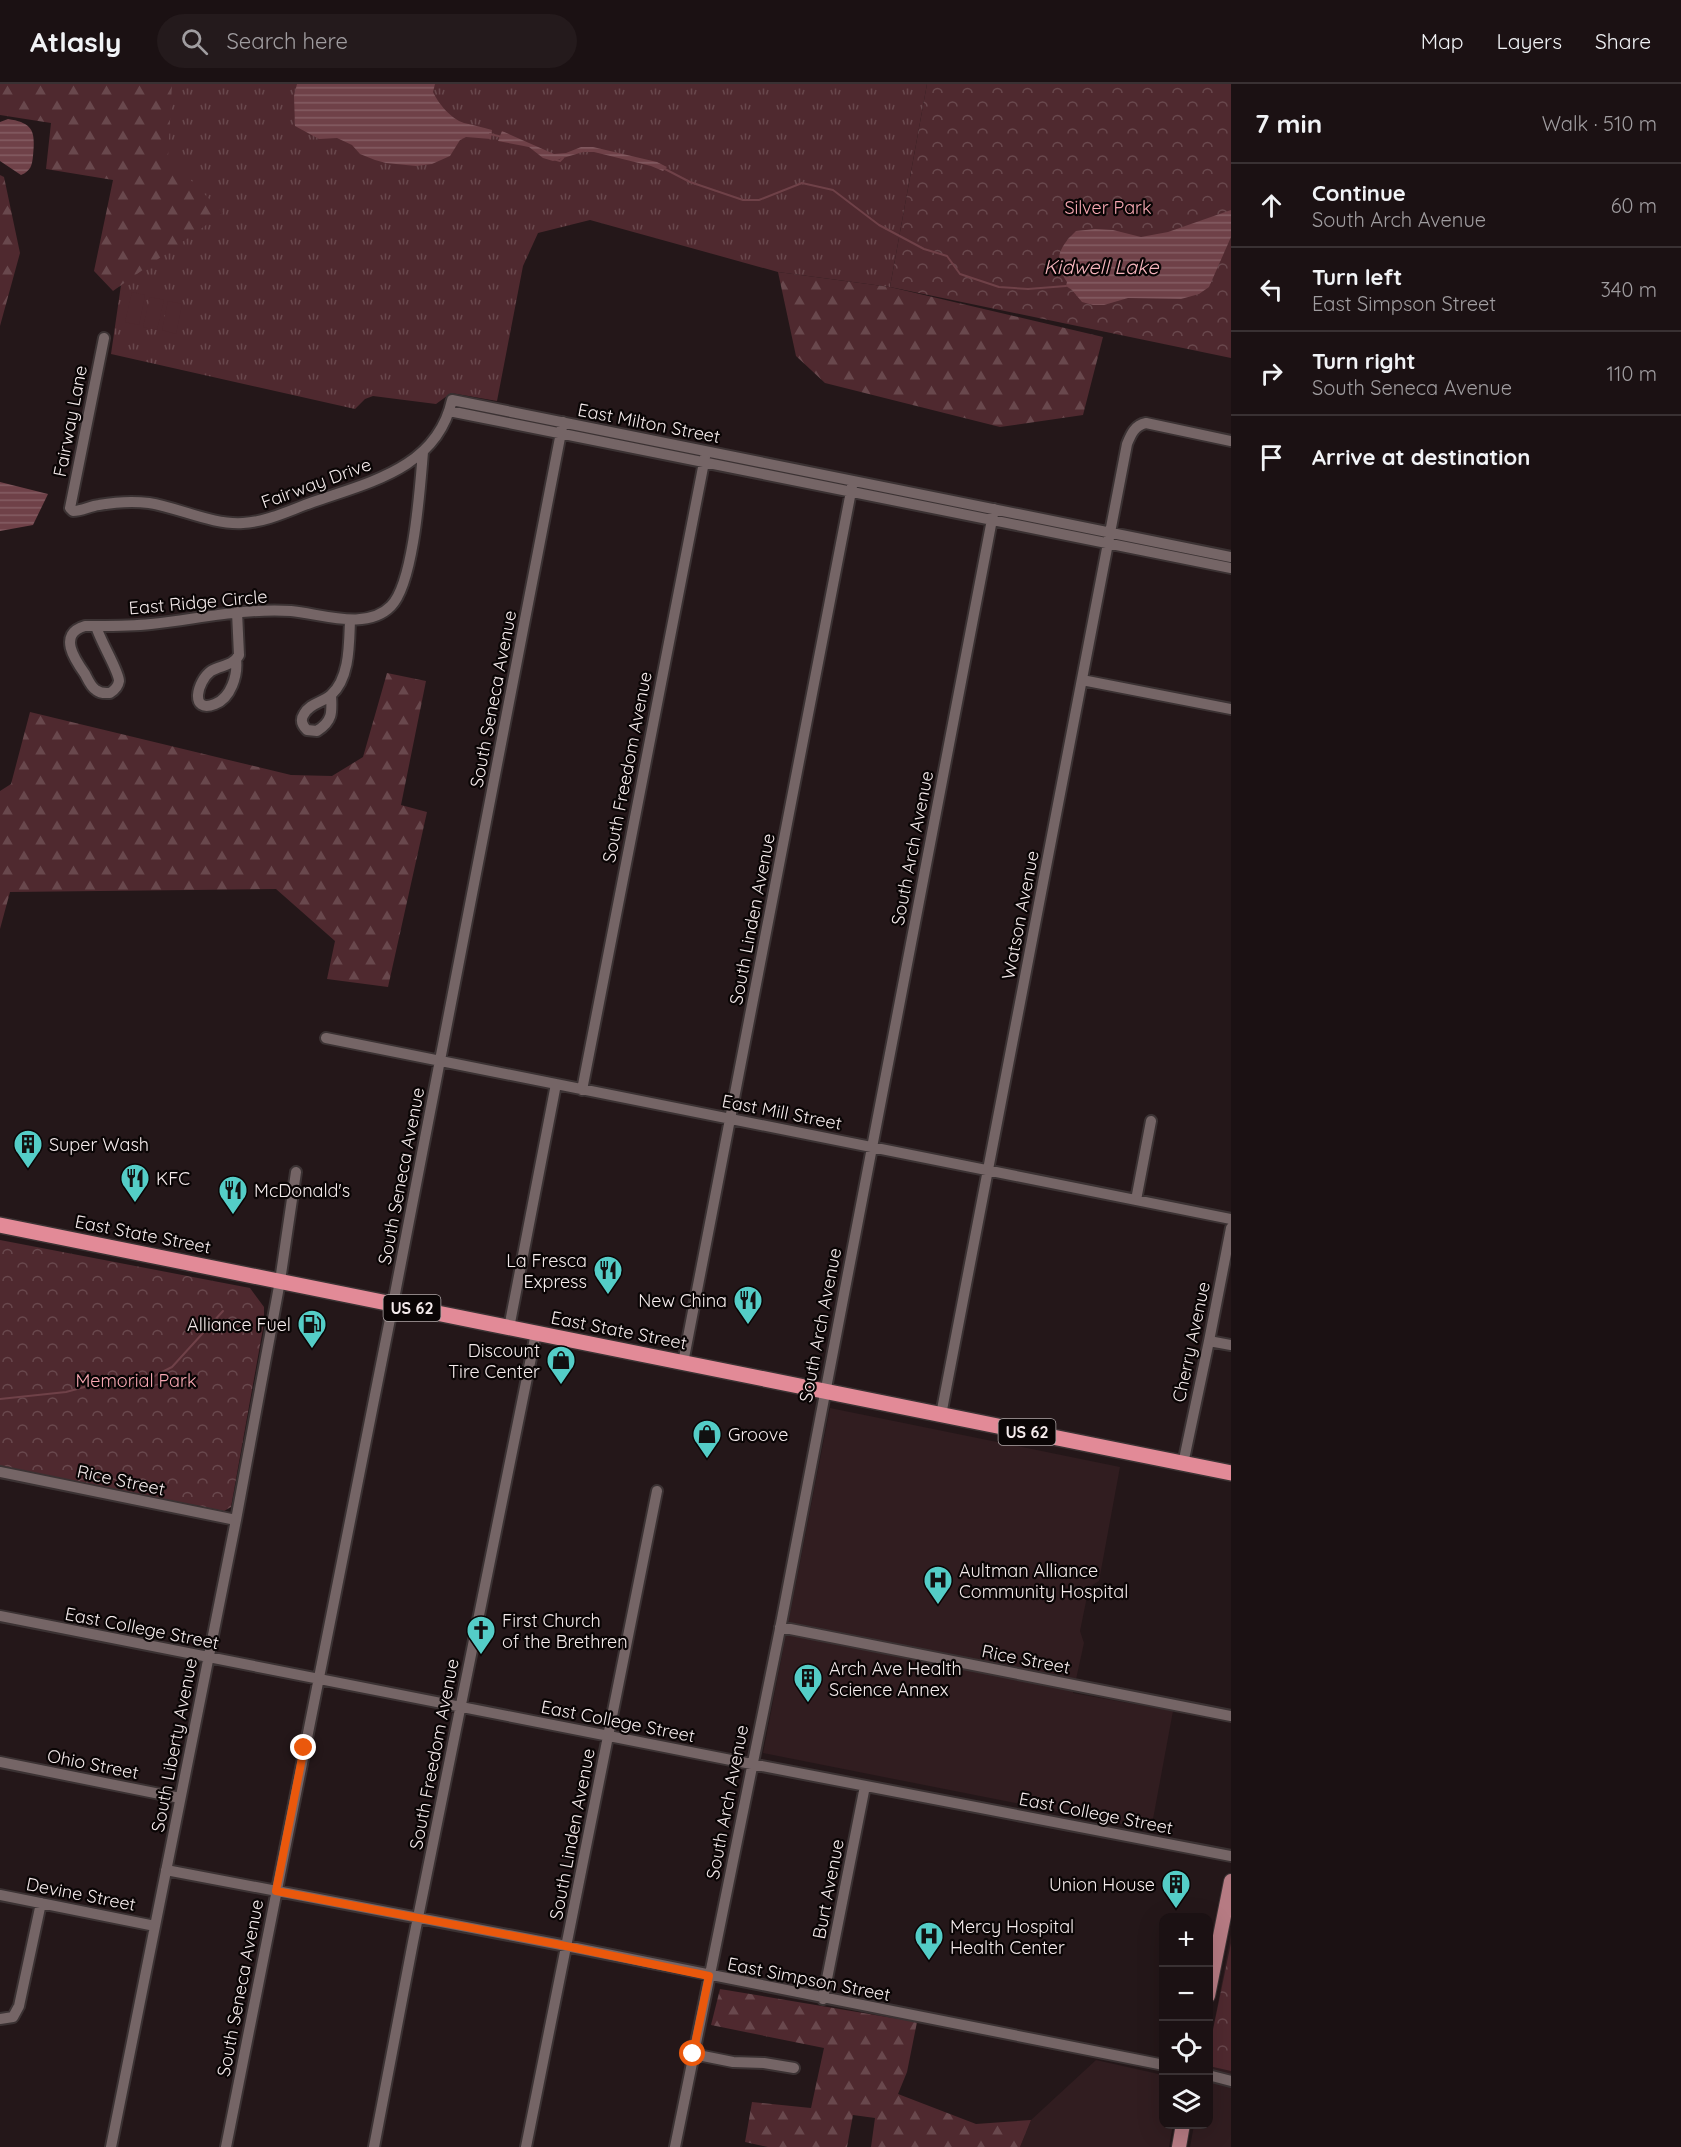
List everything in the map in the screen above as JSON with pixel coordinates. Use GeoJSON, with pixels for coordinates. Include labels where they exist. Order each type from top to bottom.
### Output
{"type":"FeatureCollection","features":[{"type":"Feature","properties":{"kind":"highway","name":"East State Street"},"geometry":{"type":"LineString","coordinates":[[0,1225],[1231,1473]]}},
{"type":"Feature","properties":{"kind":"main road"},"geometry":{"type":"LineString","coordinates":[[1213,1975],[1231,1881]]}},
{"type":"Feature","properties":{"kind":"main road"},"geometry":{"type":"LineString","coordinates":[[1179,2147],[1182,2129]]}},
{"type":"Feature","properties":{"kind":"street","name":"Fairway Lane"},"geometry":{"type":"LineString","coordinates":[[72,510],[70,508],[72,497],[104,338]]}},
{"type":"Feature","properties":{"kind":"street","name":"East Milton Street"},"geometry":{"type":"LineString","coordinates":[[451,405],[510,411],[782,466],[933,497],[993,515]]}},
{"type":"Feature","properties":{"kind":"street","name":"East Milton Street"},"geometry":{"type":"LineString","coordinates":[[451,405],[508,423],[931,508],[993,515],[1180,552],[1231,557]]}},
{"type":"Feature","properties":{"kind":"street"},"geometry":{"type":"LineString","coordinates":[[423,452],[446,422],[451,405]]}},
{"type":"Feature","properties":{"kind":"street"},"geometry":{"type":"LineString","coordinates":[[508,423],[510,411]]}},
{"type":"Feature","properties":{"kind":"street","name":"South Seneca Avenue"},"geometry":{"type":"LineString","coordinates":[[226,2147],[393,1304],[563,422]]}},
{"type":"Feature","properties":{"kind":"street","name":"Watson Avenue"},"geometry":{"type":"LineString","coordinates":[[941,1415],[1127,444],[1133,431],[1139,425],[1149,423],[1231,441]]}},
{"type":"Feature","properties":{"kind":"street","name":"South Freedom Avenue"},"geometry":{"type":"LineString","coordinates":[[582,1090],[706,451]]}},
{"type":"Feature","properties":{"kind":"street","name":"Fairway Drive"},"geometry":{"type":"LineString","coordinates":[[72,510],[117,502],[137,502],[227,522],[259,521],[390,474],[423,452]]}},
{"type":"Feature","properties":{"kind":"street","name":"East Ridge Circle"},"geometry":{"type":"LineString","coordinates":[[96,626],[99,638],[118,678],[118,686],[110,693],[95,690],[71,652],[70,639],[76,631],[85,626],[151,624],[237,612],[289,611],[350,620],[365,620],[378,616],[393,605],[400,594],[417,522],[423,452]]}},
{"type":"Feature","properties":{"kind":"street"},"geometry":{"type":"LineString","coordinates":[[779,478],[782,466]]}},
{"type":"Feature","properties":{"kind":"street","name":"South Linden Avenue"},"geometry":{"type":"LineString","coordinates":[[683,1363],[853,481]]}},
{"type":"Feature","properties":{"kind":"street"},"geometry":{"type":"LineString","coordinates":[[931,508],[933,497]]}},
{"type":"Feature","properties":{"kind":"street","name":"South Arch Avenue"},"geometry":{"type":"LineString","coordinates":[[675,2147],[780,1627],[993,515]]}},
{"type":"Feature","properties":{"kind":"street","name":"East Milton Street"},"geometry":{"type":"LineString","coordinates":[[1180,552],[1231,568]]}},
{"type":"Feature","properties":{"kind":"street"},"geometry":{"type":"LineString","coordinates":[[237,612],[239,649],[233,681],[225,696],[214,704],[208,706],[201,704],[197,692],[202,680],[211,671],[237,659]]}},
{"type":"Feature","properties":{"kind":"street"},"geometry":{"type":"LineString","coordinates":[[331,695],[344,671],[348,656],[350,620]]}},
{"type":"Feature","properties":{"kind":"street"},"geometry":{"type":"LineString","coordinates":[[1082,680],[1231,709]]}},
{"type":"Feature","properties":{"kind":"street","name":"East Mill Street"},"geometry":{"type":"LineString","coordinates":[[326,1038],[1231,1219]]}},
{"type":"Feature","properties":{"kind":"street"},"geometry":{"type":"LineString","coordinates":[[509,1328],[556,1084]]}},
{"type":"Feature","properties":{"kind":"street"},"geometry":{"type":"LineString","coordinates":[[1136,1200],[1151,1121]]}},
{"type":"Feature","properties":{"kind":"street","name":"South Liberty Avenue"},"geometry":{"type":"LineString","coordinates":[[111,2147],[236,1520],[280,1281],[296,1172]]}},
{"type":"Feature","properties":{"kind":"street","name":"Cherry Avenue"},"geometry":{"type":"LineString","coordinates":[[1183,1464],[1231,1228]]}},
{"type":"Feature","properties":{"kind":"street","name":"South Freedom Avenue"},"geometry":{"type":"LineString","coordinates":[[374,2147],[536,1333]]}},
{"type":"Feature","properties":{"kind":"street"},"geometry":{"type":"LineString","coordinates":[[1209,1341],[1231,1345]]}},
{"type":"Feature","properties":{"kind":"street","name":"Rice Street"},"geometry":{"type":"LineString","coordinates":[[0,1472],[236,1520]]}},
{"type":"Feature","properties":{"kind":"street","name":"South Linden Avenue"},"geometry":{"type":"LineString","coordinates":[[526,2147],[657,1491]]}},
{"type":"Feature","properties":{"kind":"street","name":"East College Street"},"geometry":{"type":"LineString","coordinates":[[0,1616],[1231,1856]]}},
{"type":"Feature","properties":{"kind":"street","name":"Rice Street"},"geometry":{"type":"LineString","coordinates":[[780,1627],[1231,1716]]}},
{"type":"Feature","properties":{"kind":"street","name":"Ohio Street"},"geometry":{"type":"LineString","coordinates":[[0,1762],[180,1798]]}},
{"type":"Feature","properties":{"kind":"street","name":"Burt Avenue"},"geometry":{"type":"LineString","coordinates":[[823,1999],[865,1786]]}},
{"type":"Feature","properties":{"kind":"street","name":"East Simpson Street"},"geometry":{"type":"LineString","coordinates":[[166,1870],[1159,2064]]}},
{"type":"Feature","properties":{"kind":"street","name":"Devine Street"},"geometry":{"type":"LineString","coordinates":[[0,1894],[155,1926]]}},
{"type":"Feature","properties":{"kind":"street"},"geometry":{"type":"LineString","coordinates":[[0,2019],[13,2017],[19,2006],[41,1903]]}},
{"type":"Feature","properties":{"kind":"street"},"geometry":{"type":"LineString","coordinates":[[693,2054],[733,2062],[764,2063],[794,2068]]}},
{"type":"Feature","properties":{"kind":"street"},"geometry":{"type":"LineString","coordinates":[[1213,2076],[1231,2081]]}},
{"type":"Feature","properties":{"kind":"shaded area","name":"Aultman Alliance Community Hospital"},"geometry":{"type":"Polygon","coordinates":[[[830,1408],[1120,1467],[1099,1581],[1089,1587],[1080,1631],[1084,1643],[1073,1693],[1173,1711],[1151,1830],[763,1753],[830,1408]]]}},
{"type":"Feature","properties":{"kind":"shaded area"},"geometry":{"type":"Polygon","coordinates":[[[1231,1934],[1231,2147],[1190,2147],[1193,2129],[1213,2129],[1213,2029],[1231,1934]]]}},
{"type":"Feature","properties":{"kind":"shaded area"},"geometry":{"type":"Polygon","coordinates":[[[1096,2060],[1159,2074],[1159,2129],[1172,2129],[1169,2147],[1020,2147],[1031,2120],[1096,2060]]]}},
{"type":"Feature","properties":{"kind":"green space"},"geometry":{"type":"Polygon","coordinates":[[[0,84],[172,84],[168,157],[223,213],[113,291],[94,271],[113,180],[46,169],[51,123],[0,115],[0,84]]]}},
{"type":"Feature","properties":{"kind":"green space"},"geometry":{"type":"Polygon","coordinates":[[[163,84],[927,84],[890,287],[778,272],[590,220],[538,233],[523,266],[497,401],[451,393],[436,404],[373,396],[365,399],[355,409],[111,354],[121,285],[163,84]]]}},
{"type":"Feature","properties":{"kind":"green space","name":"Silver Park"},"geometry":{"type":"Polygon","coordinates":[[[927,84],[1231,84],[1231,358],[890,287],[927,84]]]}},
{"type":"Feature","properties":{"kind":"green space"},"geometry":{"type":"Polygon","coordinates":[[[0,175],[4,177],[20,253],[0,326],[0,175]]]}},
{"type":"Feature","properties":{"kind":"green space"},"geometry":{"type":"Polygon","coordinates":[[[778,272],[890,287],[1103,337],[1083,415],[1000,427],[825,383],[796,356],[778,272]]]}},
{"type":"Feature","properties":{"kind":"green space"},"geometry":{"type":"Polygon","coordinates":[[[132,292],[145,295],[139,325],[125,322],[132,292]]]}},
{"type":"Feature","properties":{"kind":"green space"},"geometry":{"type":"Polygon","coordinates":[[[150,297],[164,300],[157,330],[143,327],[150,297]]]}},
{"type":"Feature","properties":{"kind":"green space"},"geometry":{"type":"Polygon","coordinates":[[[168,301],[182,304],[176,334],[162,330],[168,301]]]}},
{"type":"Feature","properties":{"kind":"green space"},"geometry":{"type":"Polygon","coordinates":[[[387,673],[426,681],[401,805],[427,812],[388,987],[327,979],[335,941],[276,889],[10,892],[0,929],[0,791],[11,784],[30,712],[291,775],[332,776],[363,757],[387,673]]]}},
{"type":"Feature","properties":{"kind":"green space","name":"Memorial Park"},"geometry":{"type":"Polygon","coordinates":[[[0,1240],[250,1288],[264,1307],[264,1323],[231,1507],[224,1511],[0,1467],[0,1240]]]}},
{"type":"Feature","properties":{"kind":"green space"},"geometry":{"type":"Polygon","coordinates":[[[1231,1943],[1231,2071],[1213,2067],[1213,2030],[1231,1943]]]}},
{"type":"Feature","properties":{"kind":"green space"},"geometry":{"type":"Polygon","coordinates":[[[720,1989],[917,2022],[907,2072],[898,2094],[976,2124],[1031,2120],[1020,2147],[871,2147],[875,2118],[853,2115],[847,2147],[768,2147],[745,2142],[752,2102],[811,2108],[824,2048],[711,2025],[720,1989]]]}},
{"type":"Feature","properties":{"kind":"water"},"geometry":{"type":"Polygon","coordinates":[[[297,84],[435,84],[433,92],[438,101],[454,118],[492,130],[491,139],[466,137],[460,140],[450,156],[432,164],[416,166],[375,160],[360,154],[352,145],[337,138],[319,139],[295,126],[294,96],[297,84]]]}},
{"type":"Feature","properties":{"kind":"water"},"geometry":{"type":"Polygon","coordinates":[[[8,119],[24,123],[33,135],[33,159],[29,170],[21,175],[0,161],[0,122],[8,119]]]}},
{"type":"Feature","properties":{"kind":"water"},"geometry":{"type":"Polygon","coordinates":[[[502,131],[554,154],[566,153],[581,147],[593,147],[657,162],[667,167],[663,171],[594,152],[583,152],[553,161],[543,158],[529,147],[498,141],[502,131]]]}},
{"type":"Feature","properties":{"kind":"water","name":"Kidwell Lake"},"geometry":{"type":"Polygon","coordinates":[[[1231,210],[1231,237],[1209,287],[1199,294],[1181,299],[1128,298],[1104,305],[1093,305],[1082,302],[1066,286],[1067,282],[1060,267],[1060,255],[1065,243],[1076,231],[1113,230],[1141,237],[1168,232],[1231,210]]]}},
{"type":"Feature","properties":{"kind":"water"},"geometry":{"type":"Polygon","coordinates":[[[0,482],[48,494],[33,525],[0,531],[0,482]]]}},
{"type":"Feature","properties":{"kind":"waterway"},"geometry":{"type":"LineString","coordinates":[[490,134],[502,137]]}},
{"type":"Feature","properties":{"kind":"waterway"},"geometry":{"type":"LineString","coordinates":[[553,159],[560,161],[563,158]]}},
{"type":"Feature","properties":{"kind":"waterway"},"geometry":{"type":"LineString","coordinates":[[663,168],[690,182],[743,200],[759,200],[802,183],[833,190],[879,225],[924,249],[947,256],[960,274],[999,287],[1028,289],[1066,286]]}},
{"type":"Feature","properties":{"kind":"waterway"},"geometry":{"type":"LineString","coordinates":[[0,1399],[66,1392],[103,1382],[135,1384],[147,1381],[172,1367],[223,1311]]}},
{"type":"Feature","properties":{"kind":"place","name":"Super Wash"},"geometry":{"type":"Point","coordinates":[28,1170]}},
{"type":"Feature","properties":{"kind":"place","name":"KFC"},"geometry":{"type":"Point","coordinates":[135,1204]}},
{"type":"Feature","properties":{"kind":"place","name":"McDonald's"},"geometry":{"type":"Point","coordinates":[233,1216]}},
{"type":"Feature","properties":{"kind":"place","name":"La Fresca Express"},"geometry":{"type":"Point","coordinates":[608,1296]}},
{"type":"Feature","properties":{"kind":"place","name":"New China"},"geometry":{"type":"Point","coordinates":[748,1326]}},
{"type":"Feature","properties":{"kind":"place","name":"Alliance Fuel"},"geometry":{"type":"Point","coordinates":[312,1350]}},
{"type":"Feature","properties":{"kind":"place","name":"Discount Tire Center"},"geometry":{"type":"Point","coordinates":[561,1386]}},
{"type":"Feature","properties":{"kind":"place","name":"Groove"},"geometry":{"type":"Point","coordinates":[707,1460]}},
{"type":"Feature","properties":{"kind":"place","name":"Aultman Alliance Community Hospital"},"geometry":{"type":"Point","coordinates":[938,1606]}},
{"type":"Feature","properties":{"kind":"place","name":"First Church of the Brethren"},"geometry":{"type":"Point","coordinates":[481,1656]}},
{"type":"Feature","properties":{"kind":"place","name":"Arch Ave Health Science Annex"},"geometry":{"type":"Point","coordinates":[808,1704]}},
{"type":"Feature","properties":{"kind":"place","name":"Union House"},"geometry":{"type":"Point","coordinates":[1176,1910]}},
{"type":"Feature","properties":{"kind":"place","name":"Mercy Hospital Health Center"},"geometry":{"type":"Point","coordinates":[929,1962]}},
{"type":"Feature","properties":{"kind":"route"},"geometry":{"type":"LineString","coordinates":[[304,1748],[276,1891],[556,1944],[709,1976],[693,2054]]}}]}
